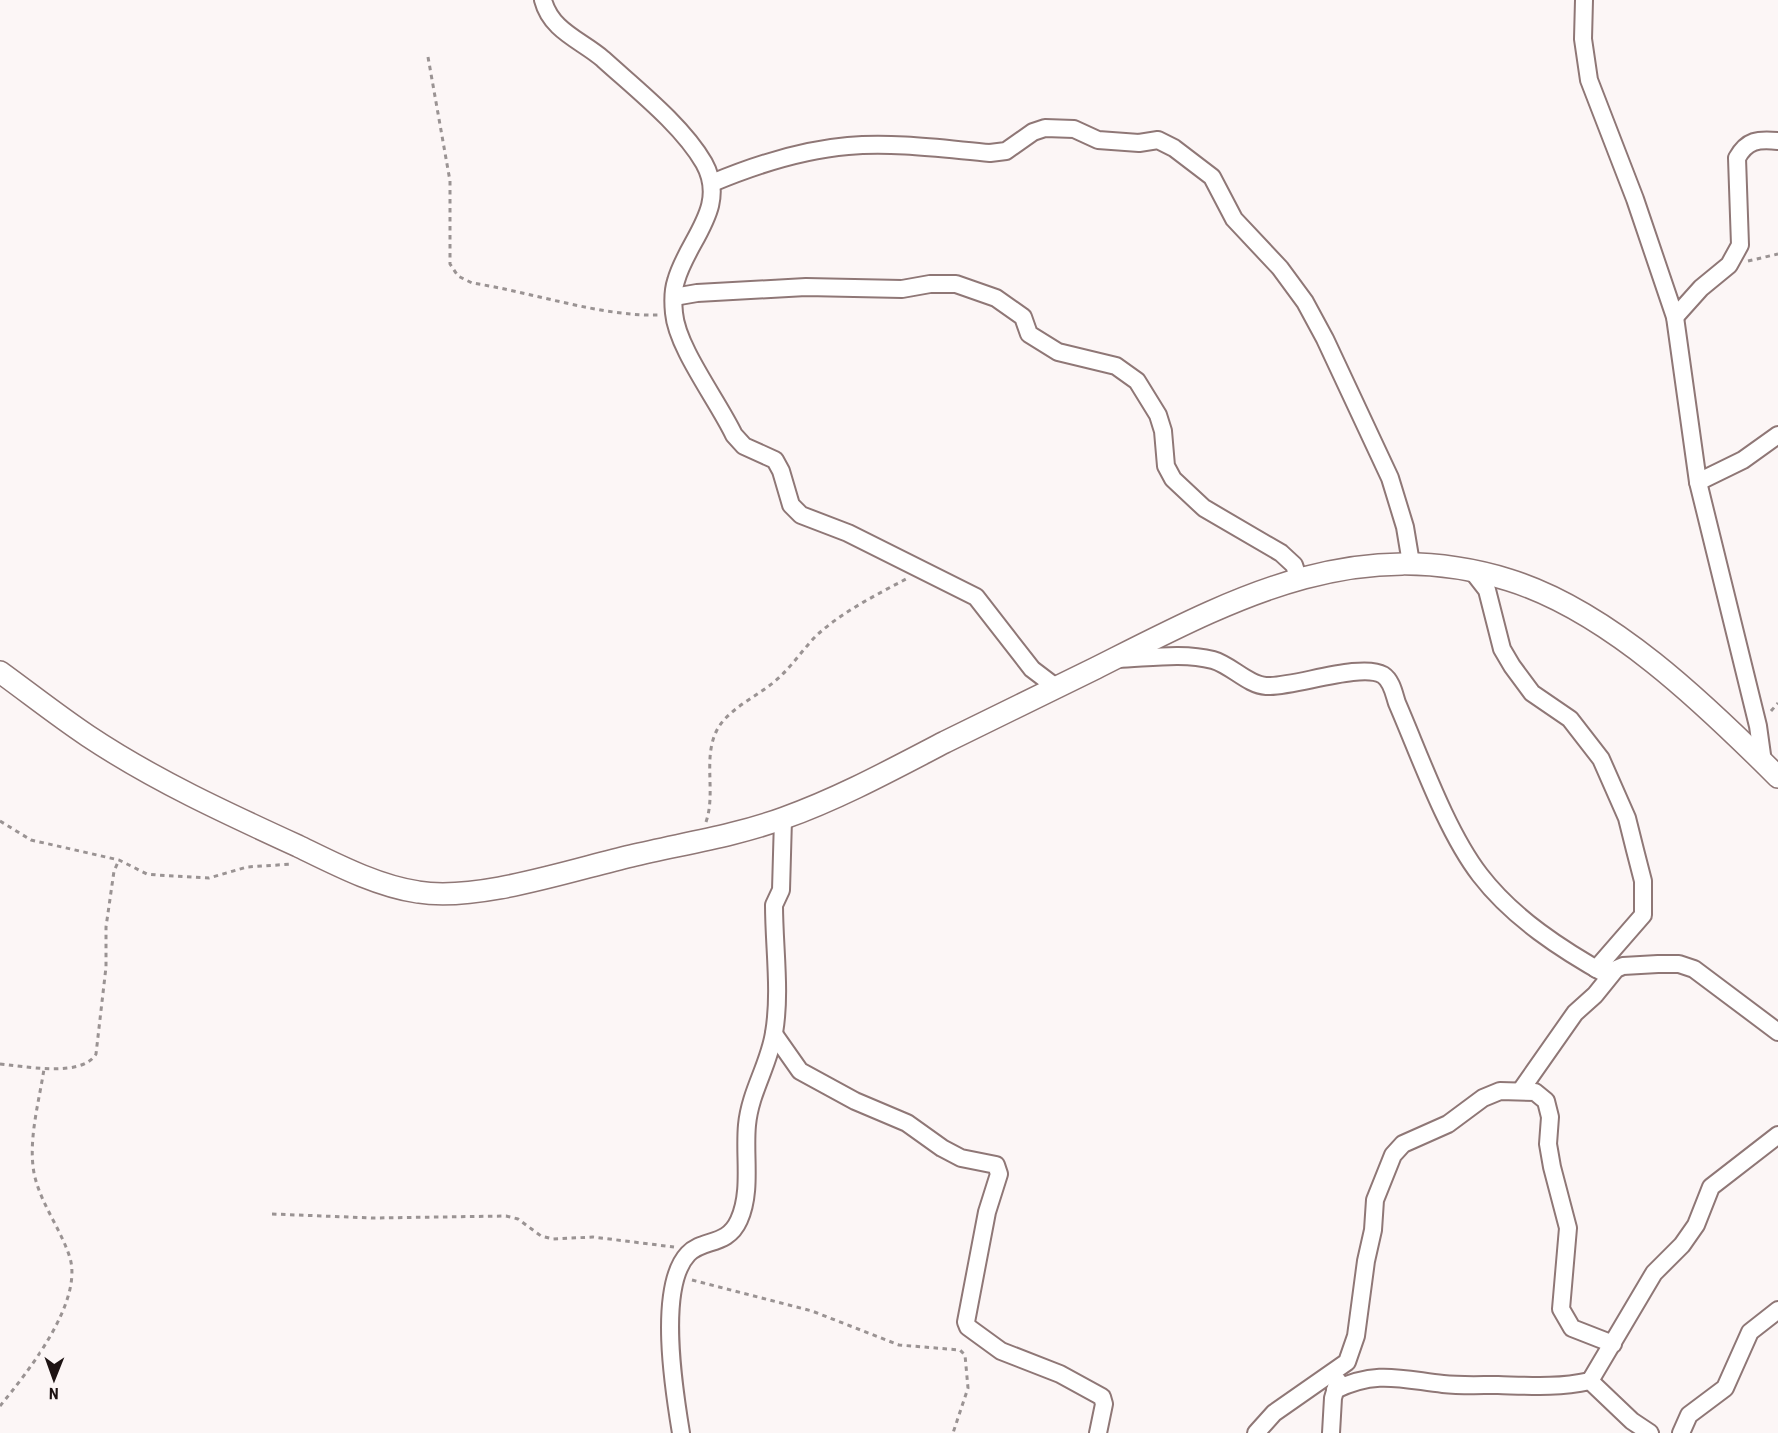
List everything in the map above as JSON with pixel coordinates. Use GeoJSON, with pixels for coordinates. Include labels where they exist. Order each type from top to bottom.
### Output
{"type":"FeatureCollection","features":[{"type":"Feature","properties":{"kind":"street"},"geometry":{"type":"LineString","coordinates":[[543,0],[550,18],[601,58],[684,135],[705,164],[712,183],[713,198],[709,214],[675,282],[674,315],[691,358],[734,435],[744,446],[775,460],[781,471],[791,505],[801,515],[816,523],[848,533],[976,597],[1032,669],[1057,688]]}},
{"type":"Feature","properties":{"kind":"street"},"geometry":{"type":"LineString","coordinates":[[1584,0],[1583,39],[1589,80],[1635,199],[1675,317],[1698,482],[1758,726],[1771,769]]}},
{"type":"Feature","properties":{"kind":"street"},"geometry":{"type":"LineString","coordinates":[[712,183],[739,171],[813,150],[850,146],[892,146],[990,153],[1006,151],[1033,132],[1045,128],[1074,129],[1098,140],[1119,142],[1158,140],[1174,148],[1212,177],[1234,219],[1280,268],[1305,302],[1341,372],[1390,478],[1405,527],[1411,563]]}},
{"type":"Feature","properties":{"kind":"street"},"geometry":{"type":"LineString","coordinates":[[1675,317],[1701,288],[1729,265],[1740,244],[1737,158],[1743,147],[1753,141],[1778,141]]}},
{"type":"Feature","properties":{"kind":"street"},"geometry":{"type":"LineString","coordinates":[[674,297],[697,293],[806,287],[902,290],[930,284],[956,284],[996,298],[1023,317],[1029,334],[1058,352],[1116,366],[1137,381],[1158,415],[1163,431],[1166,466],[1173,479],[1204,508],[1281,553],[1294,565],[1298,577]]}},
{"type":"Feature","properties":{"kind":"street"},"geometry":{"type":"LineString","coordinates":[[1698,482],[1743,460],[1778,435]]}},
{"type":"Feature","properties":{"kind":"street"},"geometry":{"type":"LineString","coordinates":[[0,672],[89,736],[145,770],[228,814],[314,854],[412,891],[446,895],[540,878],[783,819],[885,772],[1234,600],[1298,577],[1368,564],[1411,563],[1473,572],[1510,580],[1550,597],[1582,614],[1662,669],[1771,769]]}},
{"type":"Feature","properties":{"kind":"street"},"geometry":{"type":"LineString","coordinates":[[1473,572],[1487,590],[1502,649],[1512,666],[1532,693],[1569,719],[1601,759],[1626,818],[1643,881],[1643,915],[1602,972],[1595,995],[1575,1012],[1521,1090]]}},
{"type":"Feature","properties":{"kind":"street"},"geometry":{"type":"LineString","coordinates":[[1114,659],[1199,657],[1230,667],[1263,687],[1346,674],[1374,672],[1384,676],[1392,686],[1442,806],[1467,856],[1481,876],[1523,919],[1566,951],[1602,972],[1623,966],[1679,964],[1694,969],[1778,1032]]}},
{"type":"Feature","properties":{"kind":"street"},"geometry":{"type":"LineString","coordinates":[[681,1433],[676,1402],[671,1320],[676,1277],[682,1262],[690,1252],[719,1242],[739,1221],[747,1173],[747,1127],[750,1098],[774,1034],[774,905],[782,890],[783,819]]}},
{"type":"Feature","properties":{"kind":"street"},"geometry":{"type":"LineString","coordinates":[[774,1034],[800,1071],[855,1101],[907,1123],[942,1148],[961,1158],[996,1165],[999,1174],[987,1212],[966,1322],[968,1328],[1001,1352],[1060,1374],[1102,1396],[1104,1404],[1098,1433]]}},
{"type":"Feature","properties":{"kind":"street"},"geometry":{"type":"LineString","coordinates":[[1256,1433],[1274,1413],[1347,1362],[1356,1336],[1366,1261],[1373,1230],[1375,1200],[1393,1155],[1403,1144],[1448,1124],[1483,1098],[1500,1091],[1535,1092],[1546,1101],[1550,1117],[1548,1144],[1568,1228],[1561,1309],[1572,1328],[1613,1344]]}},
{"type":"Feature","properties":{"kind":"street"},"geometry":{"type":"LineString","coordinates":[[1335,1390],[1369,1377],[1396,1376],[1445,1384],[1522,1388],[1559,1388],[1590,1381],[1654,1273],[1682,1245],[1696,1225],[1712,1187],[1778,1135]]}},
{"type":"Feature","properties":{"kind":"street"},"geometry":{"type":"LineString","coordinates":[[1681,1433],[1689,1415],[1725,1388],[1750,1332],[1775,1311],[1778,1296]]}},
{"type":"Feature","properties":{"kind":"street"},"geometry":{"type":"LineString","coordinates":[[1331,1433],[1335,1390],[1341,1367]]}},
{"type":"Feature","properties":{"kind":"street"},"geometry":{"type":"LineString","coordinates":[[1590,1381],[1632,1420],[1650,1433]]}},
{"type":"Feature","properties":{"kind":"path"},"geometry":{"type":"LineString","coordinates":[[428,57],[450,180],[450,264],[458,276],[472,284],[640,316],[674,315]]}},
{"type":"Feature","properties":{"kind":"path"},"geometry":{"type":"LineString","coordinates":[[1729,265],[1778,254]]}},
{"type":"Feature","properties":{"kind":"path"},"geometry":{"type":"LineString","coordinates":[[693,842],[706,821],[710,805],[712,741],[728,716],[783,675],[831,623],[924,570]]}},
{"type":"Feature","properties":{"kind":"path"},"geometry":{"type":"LineString","coordinates":[[0,821],[31,840],[119,860],[147,874],[209,878],[247,867],[293,864],[314,854]]}},
{"type":"Feature","properties":{"kind":"path"},"geometry":{"type":"LineString","coordinates":[[0,1064],[44,1069],[84,1065],[96,1054],[106,967],[106,927],[114,871],[119,860]]}},
{"type":"Feature","properties":{"kind":"path"},"geometry":{"type":"LineString","coordinates":[[0,1406],[44,1344],[64,1310],[70,1282],[70,1259],[34,1173],[33,1145],[44,1069]]}},
{"type":"Feature","properties":{"kind":"path"},"geometry":{"type":"LineString","coordinates":[[272,1214],[373,1218],[506,1216],[518,1219],[541,1236],[553,1239],[592,1237],[684,1248],[690,1252]]}},
{"type":"Feature","properties":{"kind":"path"},"geometry":{"type":"LineString","coordinates":[[676,1277],[812,1311],[899,1345],[960,1350],[965,1355],[968,1388],[953,1433]]}}]}
